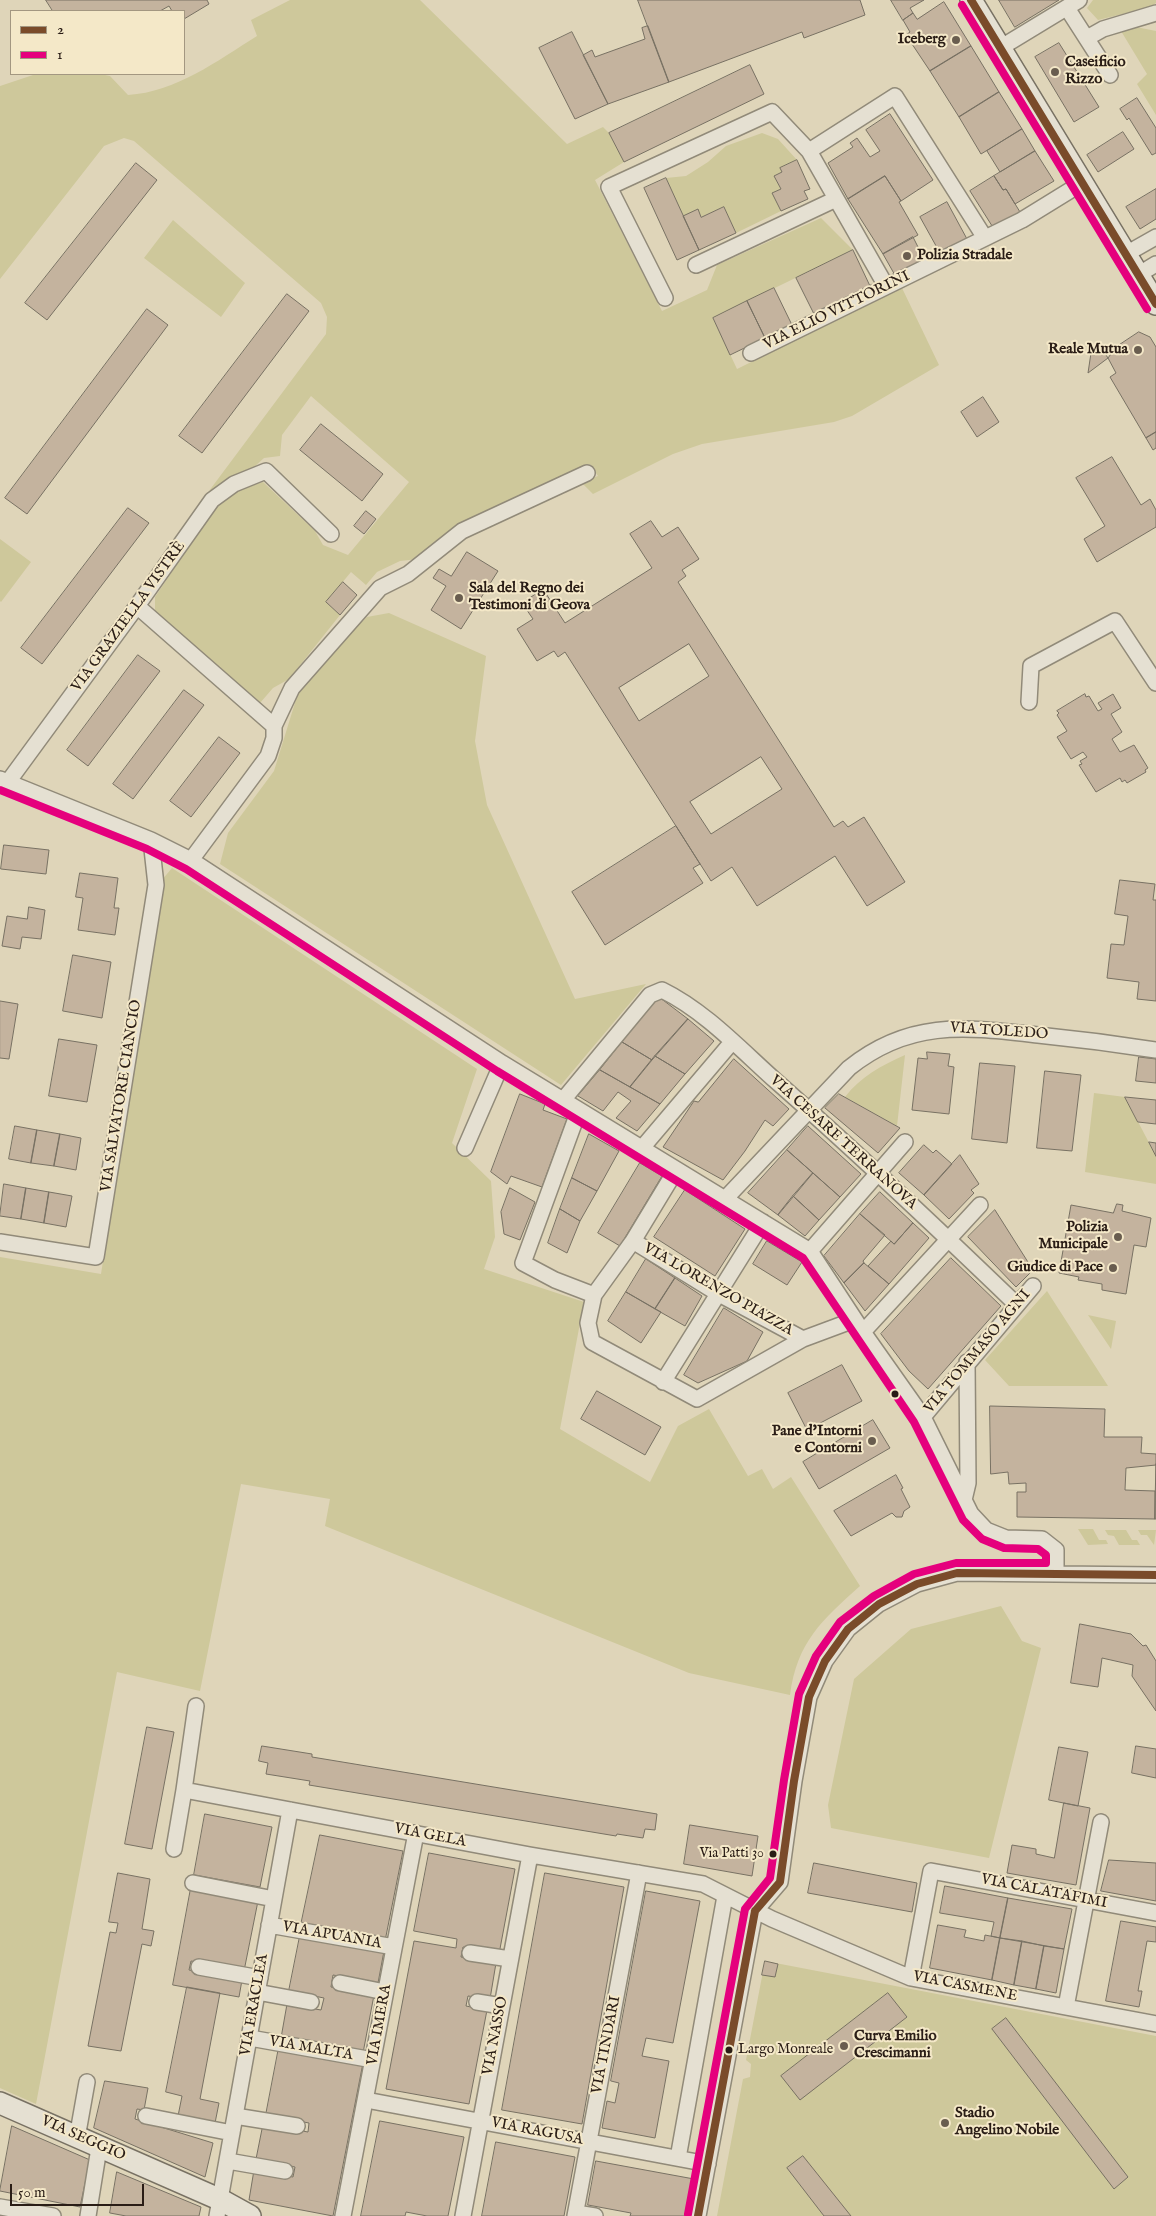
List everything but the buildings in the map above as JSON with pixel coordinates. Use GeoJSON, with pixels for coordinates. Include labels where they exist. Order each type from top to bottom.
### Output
{"type":"FeatureCollection","features":[{"type":"Feature","properties":{"kind":"main road"},"geometry":{"type":"LineString","coordinates":[[971,0],[1156,304]]}},
{"type":"Feature","properties":{"kind":"main road","name":"VIA SEGGIO"},"geometry":{"type":"LineString","coordinates":[[1,2108],[78,2138],[219,2208],[250,2216]]}},
{"type":"Feature","properties":{"kind":"street"},"geometry":{"type":"LineString","coordinates":[[1000,48],[1073,4],[1087,38],[1110,75]]}},
{"type":"Feature","properties":{"kind":"street"},"geometry":{"type":"LineString","coordinates":[[1087,38],[1103,29],[1156,13]]}},
{"type":"Feature","properties":{"kind":"street"},"geometry":{"type":"LineString","coordinates":[[809,151],[896,96],[985,238]]}},
{"type":"Feature","properties":{"kind":"street"},"geometry":{"type":"LineString","coordinates":[[665,298],[609,187],[772,112],[809,151],[886,286]]}},
{"type":"Feature","properties":{"kind":"street","name":"VIA ELIO VITTORINI"},"geometry":{"type":"LineString","coordinates":[[751,353],[1022,220],[1082,183]]}},
{"type":"Feature","properties":{"kind":"street"},"geometry":{"type":"LineString","coordinates":[[696,264],[836,199]]}},
{"type":"Feature","properties":{"kind":"street"},"geometry":{"type":"LineString","coordinates":[[1126,254],[1156,237]]}},
{"type":"Feature","properties":{"kind":"street"},"geometry":{"type":"LineString","coordinates":[[1138,276],[1156,264]]}},
{"type":"Feature","properties":{"kind":"street","name":"VIA GRAZIELLA VISTRÈ"},"geometry":{"type":"LineString","coordinates":[[4,781],[137,606],[212,500],[234,484],[266,471],[331,534]]}},
{"type":"Feature","properties":{"kind":"street"},"geometry":{"type":"LineString","coordinates":[[191,860],[268,756],[274,738],[274,726],[292,688],[380,588],[408,574],[462,531],[587,473]]}},
{"type":"Feature","properties":{"kind":"street"},"geometry":{"type":"LineString","coordinates":[[137,606],[274,726]]}},
{"type":"Feature","properties":{"kind":"street"},"geometry":{"type":"LineString","coordinates":[[1029,702],[1031,666],[1115,620],[1156,683]]}},
{"type":"Feature","properties":{"kind":"street"},"geometry":{"type":"LineString","coordinates":[[4,781],[151,840],[191,860],[502,1063],[810,1252],[858,1326],[923,1417],[971,1514],[986,1530],[1006,1538],[1042,1539],[1056,1550],[1056,1573]]}},
{"type":"Feature","properties":{"kind":"street","name":"VIA SALVATORE CIANCIO"},"geometry":{"type":"LineString","coordinates":[[0,1242],[96,1257],[156,885],[151,840]]}},
{"type":"Feature","properties":{"kind":"street","name":"VIA CESARE TERRANOVA"},"geometry":{"type":"LineString","coordinates":[[563,1100],[650,995],[662,990],[680,999],[808,1109],[948,1238],[1017,1305]]}},
{"type":"Feature","properties":{"kind":"street","name":"VIA TOLEDO"},"geometry":{"type":"LineString","coordinates":[[724,1199],[849,1068],[870,1052],[894,1040],[943,1028],[977,1028],[1156,1050]]}},
{"type":"Feature","properties":{"kind":"street"},"geometry":{"type":"LineString","coordinates":[[642,1148],[732,1042]]}},
{"type":"Feature","properties":{"kind":"street"},"geometry":{"type":"LineString","coordinates":[[466,1148],[502,1063]]}},
{"type":"Feature","properties":{"kind":"street"},"geometry":{"type":"LineString","coordinates":[[579,1110],[523,1263],[555,1280],[594,1296]]}},
{"type":"Feature","properties":{"kind":"street"},"geometry":{"type":"LineString","coordinates":[[810,1252],[905,1142]]}},
{"type":"Feature","properties":{"kind":"street"},"geometry":{"type":"LineString","coordinates":[[676,1170],[633,1240],[594,1296],[588,1323],[592,1342],[697,1399],[803,1339],[858,1326],[980,1205]]}},
{"type":"Feature","properties":{"kind":"street"},"geometry":{"type":"LineString","coordinates":[[663,1382],[763,1222]]}},
{"type":"Feature","properties":{"kind":"street","name":"VIA LORENZO PIAZZA"},"geometry":{"type":"LineString","coordinates":[[633,1240],[719,1294],[803,1339]]}},
{"type":"Feature","properties":{"kind":"street","name":"VIA TOMMASO AGNI"},"geometry":{"type":"LineString","coordinates":[[923,1417],[1033,1286]]}},
{"type":"Feature","properties":{"kind":"street"},"geometry":{"type":"LineString","coordinates":[[964,1500],[968,1483],[968,1362]]}},
{"type":"Feature","properties":{"kind":"street"},"geometry":{"type":"LineString","coordinates":[[698,2216],[755,1911],[780,1882],[794,1780],[810,1697],[825,1661],[848,1629],[879,1604],[917,1584],[941,1577],[957,1573],[1156,1575]]}},
{"type":"Feature","properties":{"kind":"street"},"geometry":{"type":"LineString","coordinates":[[174,1849],[196,1706]]}},
{"type":"Feature","properties":{"kind":"street","name":"VIA GELA"},"geometry":{"type":"LineString","coordinates":[[184,1790],[530,1855],[702,1884],[755,1911]]}},
{"type":"Feature","properties":{"kind":"street","name":"VIA ERACLEA"},"geometry":{"type":"LineString","coordinates":[[219,2208],[290,1810]]}},
{"type":"Feature","properties":{"kind":"street"},"geometry":{"type":"LineString","coordinates":[[1066,2007],[1101,1822]]}},
{"type":"Feature","properties":{"kind":"street","name":"VIA IMERA"},"geometry":{"type":"LineString","coordinates":[[343,2216],[416,1833]]}},
{"type":"Feature","properties":{"kind":"street","name":"VIA NASSO"},"geometry":{"type":"LineString","coordinates":[[463,2216],[530,1855]]}},
{"type":"Feature","properties":{"kind":"street","name":"VIA CALATAFIMI"},"geometry":{"type":"LineString","coordinates":[[911,1978],[931,1871],[1156,1913]]}},
{"type":"Feature","properties":{"kind":"street","name":"VIA TINDARI"},"geometry":{"type":"LineString","coordinates":[[575,2214],[639,1873]]}},
{"type":"Feature","properties":{"kind":"street"},"geometry":{"type":"LineString","coordinates":[[193,1883],[274,1899]]}},
{"type":"Feature","properties":{"kind":"street"},"geometry":{"type":"LineString","coordinates":[[678,2158],[725,1896]]}},
{"type":"Feature","properties":{"kind":"street","name":"VIA CASMENE"},"geometry":{"type":"LineString","coordinates":[[755,1911],[911,1978],[1156,2024]]}},
{"type":"Feature","properties":{"kind":"street","name":"VIA APUANIA"},"geometry":{"type":"LineString","coordinates":[[269,1925],[394,1947]]}},
{"type":"Feature","properties":{"kind":"street"},"geometry":{"type":"LineString","coordinates":[[470,1953],[510,1959]]}},
{"type":"Feature","properties":{"kind":"street"},"geometry":{"type":"LineString","coordinates":[[199,1967],[311,2002]]}},
{"type":"Feature","properties":{"kind":"street"},"geometry":{"type":"LineString","coordinates":[[340,1983],[386,1992]]}},
{"type":"Feature","properties":{"kind":"street"},"geometry":{"type":"LineString","coordinates":[[477,2002],[502,2006]]}},
{"type":"Feature","properties":{"kind":"street","name":"VIA MALTA"},"geometry":{"type":"LineString","coordinates":[[250,2038],[373,2060]]}},
{"type":"Feature","properties":{"kind":"street"},"geometry":{"type":"LineString","coordinates":[[78,2138],[87,2082]]}},
{"type":"Feature","properties":{"kind":"street","name":"VIA RAGUSA"},"geometry":{"type":"LineString","coordinates":[[366,2100],[708,2164]]}},
{"type":"Feature","properties":{"kind":"street"},"geometry":{"type":"LineString","coordinates":[[146,2116],[232,2133]]}},
{"type":"Feature","properties":{"kind":"street"},"geometry":{"type":"LineString","coordinates":[[235,2116],[297,2126]]}},
{"type":"Feature","properties":{"kind":"street"},"geometry":{"type":"LineString","coordinates":[[88,2216],[99,2148]]}},
{"type":"Feature","properties":{"kind":"street"},"geometry":{"type":"LineString","coordinates":[[228,2161],[285,2171]]}},
{"type":"Feature","properties":{"kind":"street"},"geometry":{"type":"LineString","coordinates":[[0,2207],[53,2216]]}},
{"type":"Feature","properties":{"kind":"street"},"geometry":{"type":"LineString","coordinates":[[575,2214],[595,2216]]}},
{"type":"Feature","properties":{"kind":"shaded area"},"geometry":{"type":"Polygon","coordinates":[[[290,0],[420,0],[567,144],[603,127],[609,133],[624,162],[595,180],[662,311],[707,290],[717,265],[821,218],[853,250],[713,318],[737,369],[902,288],[939,365],[852,416],[834,422],[702,444],[673,454],[593,494],[581,482],[598,476],[590,464],[460,526],[418,559],[400,561],[377,572],[366,585],[351,572],[326,602],[340,615],[289,679],[273,688],[260,703],[155,611],[155,597],[216,506],[237,491],[263,482],[315,531],[323,545],[348,555],[409,482],[311,396],[282,435],[280,456],[264,458],[253,468],[209,491],[326,334],[327,317],[321,303],[134,141],[124,138],[104,146],[0,279],[0,86],[33,75],[105,75],[110,76],[128,95],[146,93],[179,82],[195,74],[257,36],[251,20],[290,0]]]}},
{"type":"Feature","properties":{"kind":"shaded area"},"geometry":{"type":"Polygon","coordinates":[[[1093,0],[1156,0],[1156,3],[1151,7],[1098,20],[1087,8],[1093,0]]]}},
{"type":"Feature","properties":{"kind":"shaded area"},"geometry":{"type":"Polygon","coordinates":[[[1131,26],[1156,31],[1156,115],[1137,84],[1147,74],[1121,31],[1131,26]]]}},
{"type":"Feature","properties":{"kind":"shaded area"},"geometry":{"type":"Polygon","coordinates":[[[762,133],[778,139],[797,160],[780,168],[782,172],[775,176],[781,189],[773,193],[781,211],[736,233],[724,207],[701,217],[683,216],[666,178],[686,176],[708,162],[726,146],[762,133]]]}},
{"type":"Feature","properties":{"kind":"shaded area"},"geometry":{"type":"Polygon","coordinates":[[[173,220],[245,283],[221,317],[144,258],[173,220]]]}},
{"type":"Feature","properties":{"kind":"shaded area"},"geometry":{"type":"Polygon","coordinates":[[[0,539],[31,562],[1,602],[0,601],[0,539]]]}},
{"type":"Feature","properties":{"kind":"shaded area"},"geometry":{"type":"Polygon","coordinates":[[[389,613],[486,656],[475,741],[487,805],[575,999],[646,984],[561,1085],[220,864],[228,833],[274,771],[298,693],[344,638],[367,617],[389,613]]]}},
{"type":"Feature","properties":{"kind":"shaded area"},"geometry":{"type":"Polygon","coordinates":[[[172,868],[477,1069],[452,1143],[491,1181],[495,1237],[484,1269],[584,1302],[560,1429],[650,1482],[678,1426],[709,1409],[748,1476],[762,1469],[773,1489],[791,1477],[860,1586],[813,1633],[805,1646],[793,1676],[790,1695],[689,1673],[325,1526],[330,1499],[241,1484],[200,1691],[117,1672],[36,2104],[0,2088],[0,1257],[101,1274],[161,881],[172,868]]]}},
{"type":"Feature","properties":{"kind":"shaded area"},"geometry":{"type":"Polygon","coordinates":[[[905,1055],[897,1126],[845,1097],[872,1072],[905,1055]]]}},
{"type":"Feature","properties":{"kind":"shaded area"},"geometry":{"type":"Polygon","coordinates":[[[1094,1093],[1125,1097],[1156,1156],[1156,1184],[1085,1172],[1094,1093]]]}},
{"type":"Feature","properties":{"kind":"shaded area"},"geometry":{"type":"Polygon","coordinates":[[[1047,1291],[1108,1386],[1009,1386],[985,1360],[1047,1291]]]}},
{"type":"Feature","properties":{"kind":"shaded area"},"geometry":{"type":"Polygon","coordinates":[[[1088,1315],[1116,1321],[1111,1349],[1088,1315]]]}},
{"type":"Feature","properties":{"kind":"shaded area"},"geometry":{"type":"Polygon","coordinates":[[[1078,1529],[1093,1529],[1099,1540],[1106,1540],[1108,1544],[1088,1545],[1078,1529]]]}},
{"type":"Feature","properties":{"kind":"shaded area"},"geometry":{"type":"Polygon","coordinates":[[[1105,1530],[1126,1530],[1132,1540],[1137,1540],[1140,1545],[1119,1545],[1114,1536],[1108,1535],[1105,1530]]]}},
{"type":"Feature","properties":{"kind":"shaded area"},"geometry":{"type":"Polygon","coordinates":[[[1138,1530],[1156,1530],[1154,1545],[1147,1535],[1141,1535],[1138,1530]]]}},
{"type":"Feature","properties":{"kind":"shaded area"},"geometry":{"type":"Polygon","coordinates":[[[1001,1606],[1022,1641],[1041,1648],[989,1858],[831,1828],[828,1805],[854,1679],[911,1629],[1001,1606]]]}},
{"type":"Feature","properties":{"kind":"shaded area","name":"Stadio Angelino Nobile"},"geometry":{"type":"Polygon","coordinates":[[[765,1961],[1156,2036],[1156,2216],[717,2216],[743,2079],[750,2077],[751,2064],[746,2060],[765,1961]]]}},
{"type":"Feature","properties":{"kind":"transit line","name":"2"},"geometry":{"type":"LineString","coordinates":[[971,0],[1156,304]]}},
{"type":"Feature","properties":{"kind":"transit line","name":"1"},"geometry":{"type":"LineString","coordinates":[[962,5],[1147,309]]}},
{"type":"Feature","properties":{"kind":"transit line","name":"1"},"geometry":{"type":"LineString","coordinates":[[0,790],[147,849],[186,869],[497,1071],[803,1258],[914,1422],[963,1520],[982,1539],[1004,1548],[1038,1549],[1046,1555],[1046,1563],[956,1563],[914,1574],[874,1596],[840,1622],[816,1656],[799,1694],[770,1878],[745,1909],[688,2214]]}},
{"type":"Feature","properties":{"kind":"transit line","name":"2"},"geometry":{"type":"LineString","coordinates":[[755,1911],[780,1882],[794,1781],[809,1697],[825,1661],[848,1629],[879,1604],[917,1584],[957,1573],[1156,1575]]}},
{"type":"Feature","properties":{"kind":"transit line","name":"2"},"geometry":{"type":"LineString","coordinates":[[698,2216],[755,1911]]}},
{"type":"Feature","properties":{"kind":"place","name":"Iceberg"},"geometry":{"type":"Point","coordinates":[956,40]}},
{"type":"Feature","properties":{"kind":"place","name":"Caseificio Rizzo"},"geometry":{"type":"Point","coordinates":[1055,72]}},
{"type":"Feature","properties":{"kind":"place","name":"Polizia Stradale"},"geometry":{"type":"Point","coordinates":[907,256]}},
{"type":"Feature","properties":{"kind":"place","name":"Reale Mutua"},"geometry":{"type":"Point","coordinates":[1138,350]}},
{"type":"Feature","properties":{"kind":"place","name":"Sala del Regno dei Testimoni di Geova"},"geometry":{"type":"Point","coordinates":[459,598]}},
{"type":"Feature","properties":{"kind":"place","name":"Polizia Municipale"},"geometry":{"type":"Point","coordinates":[1118,1237]}},
{"type":"Feature","properties":{"kind":"place","name":"Giudice di Pace"},"geometry":{"type":"Point","coordinates":[1113,1268]}},
{"type":"Feature","properties":{"kind":"place","name":"Pane d'Intorni e Contorni"},"geometry":{"type":"Point","coordinates":[872,1441]}},
{"type":"Feature","properties":{"kind":"place","name":"Via Patti 30"},"geometry":{"type":"Point","coordinates":[773,1854]}},
{"type":"Feature","properties":{"kind":"place","name":"Curva Emilio Crescimanni"},"geometry":{"type":"Point","coordinates":[844,2046]}},
{"type":"Feature","properties":{"kind":"place","name":"Largo Monreale"},"geometry":{"type":"Point","coordinates":[729,2050]}},
{"type":"Feature","properties":{"kind":"place","name":"Stadio Angelino Nobile"},"geometry":{"type":"Point","coordinates":[945,2123]}}]}
